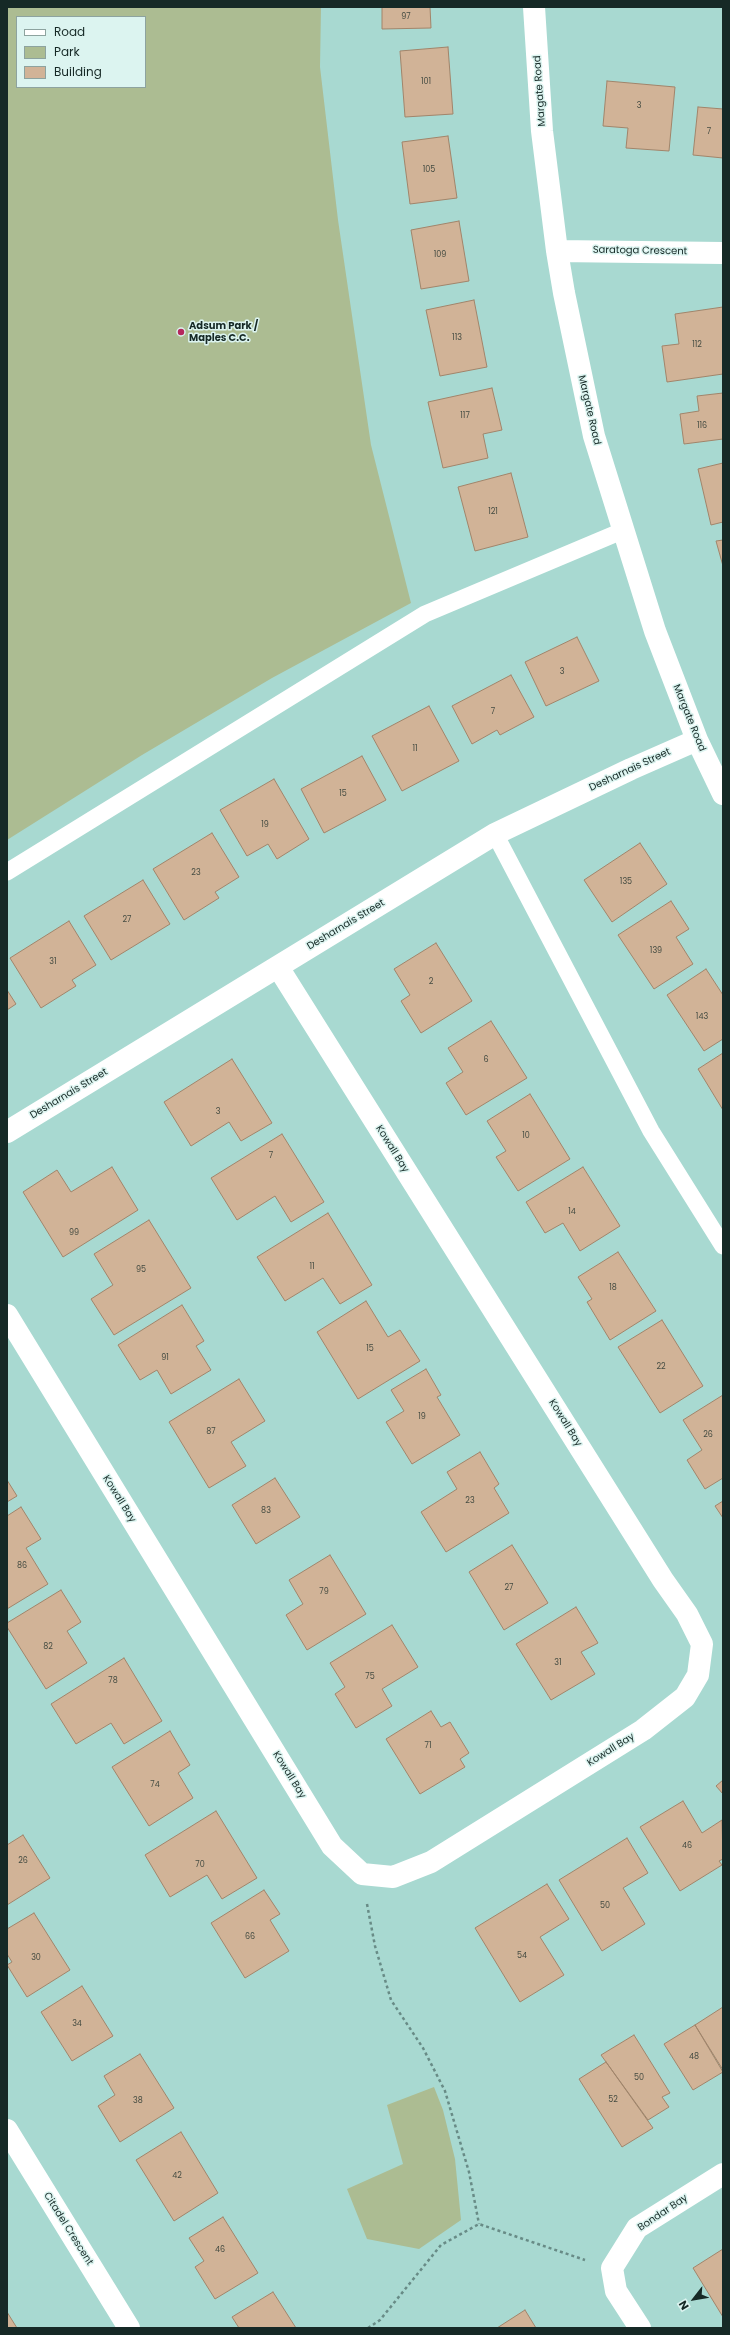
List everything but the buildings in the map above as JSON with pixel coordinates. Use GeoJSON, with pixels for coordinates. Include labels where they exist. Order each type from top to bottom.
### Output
{"type":"FeatureCollection","features":[{"type":"Feature","properties":{"kind":"street","name":"Margate Road"},"geometry":{"type":"LineString","coordinates":[[534,7],[542,130],[557,251],[564,293],[594,436],[622,531],[655,632],[697,740],[723,794]]}},
{"type":"Feature","properties":{"kind":"street","name":"Saratoga Crescent"},"geometry":{"type":"LineString","coordinates":[[557,251],[723,253]]}},
{"type":"Feature","properties":{"kind":"street","name":"Desharnais Street"},"geometry":{"type":"LineString","coordinates":[[7,1132],[495,834],[637,766],[697,740]]}},
{"type":"Feature","properties":{"kind":"street","name":"Kowall Bay"},"geometry":{"type":"LineString","coordinates":[[7,1315],[332,1846],[362,1874],[393,1877],[431,1862],[643,1730],[685,1697],[698,1675],[702,1644],[687,1614],[663,1580],[278,967]]}},
{"type":"Feature","properties":{"kind":"street","name":"Citadel Crescent"},"geometry":{"type":"LineString","coordinates":[[7,2130],[129,2328]]}},
{"type":"Feature","properties":{"kind":"street","name":"Bondar Bay"},"geometry":{"type":"LineString","coordinates":[[612,2268],[637,2228],[723,2174]]}},
{"type":"Feature","properties":{"kind":"street"},"geometry":{"type":"LineString","coordinates":[[612,2268],[616,2291],[640,2328]]}},
{"type":"Feature","properties":{"kind":"lane"},"geometry":{"type":"LineString","coordinates":[[7,872],[426,614],[622,531]]}},
{"type":"Feature","properties":{"kind":"lane"},"geometry":{"type":"LineString","coordinates":[[495,834],[651,1131],[723,1246]]}},
{"type":"Feature","properties":{"kind":"path"},"geometry":{"type":"LineString","coordinates":[[362,1874],[375,1946],[390,2000],[422,2048],[445,2091],[469,2172],[479,2224]]}},
{"type":"Feature","properties":{"kind":"path"},"geometry":{"type":"LineString","coordinates":[[368,2328],[380,2320],[441,2245],[479,2224],[612,2268]]}},
{"type":"Feature","properties":{"kind":"green space","name":"Adsum Park / Maples C.C."},"geometry":{"type":"Polygon","coordinates":[[[7,7],[321,7],[320,67],[338,220],[371,445],[411,603],[272,678],[142,755],[7,840],[7,7]]]}},
{"type":"Feature","properties":{"kind":"green space"},"geometry":{"type":"Polygon","coordinates":[[[434,2087],[443,2110],[455,2159],[461,2220],[419,2249],[367,2239],[347,2189],[403,2164],[387,2105],[434,2087]]]}},
{"type":"Feature","properties":{"kind":"place","name":"Adsum Park / Maples C.C."},"geometry":{"type":"Point","coordinates":[181,332]}}]}
